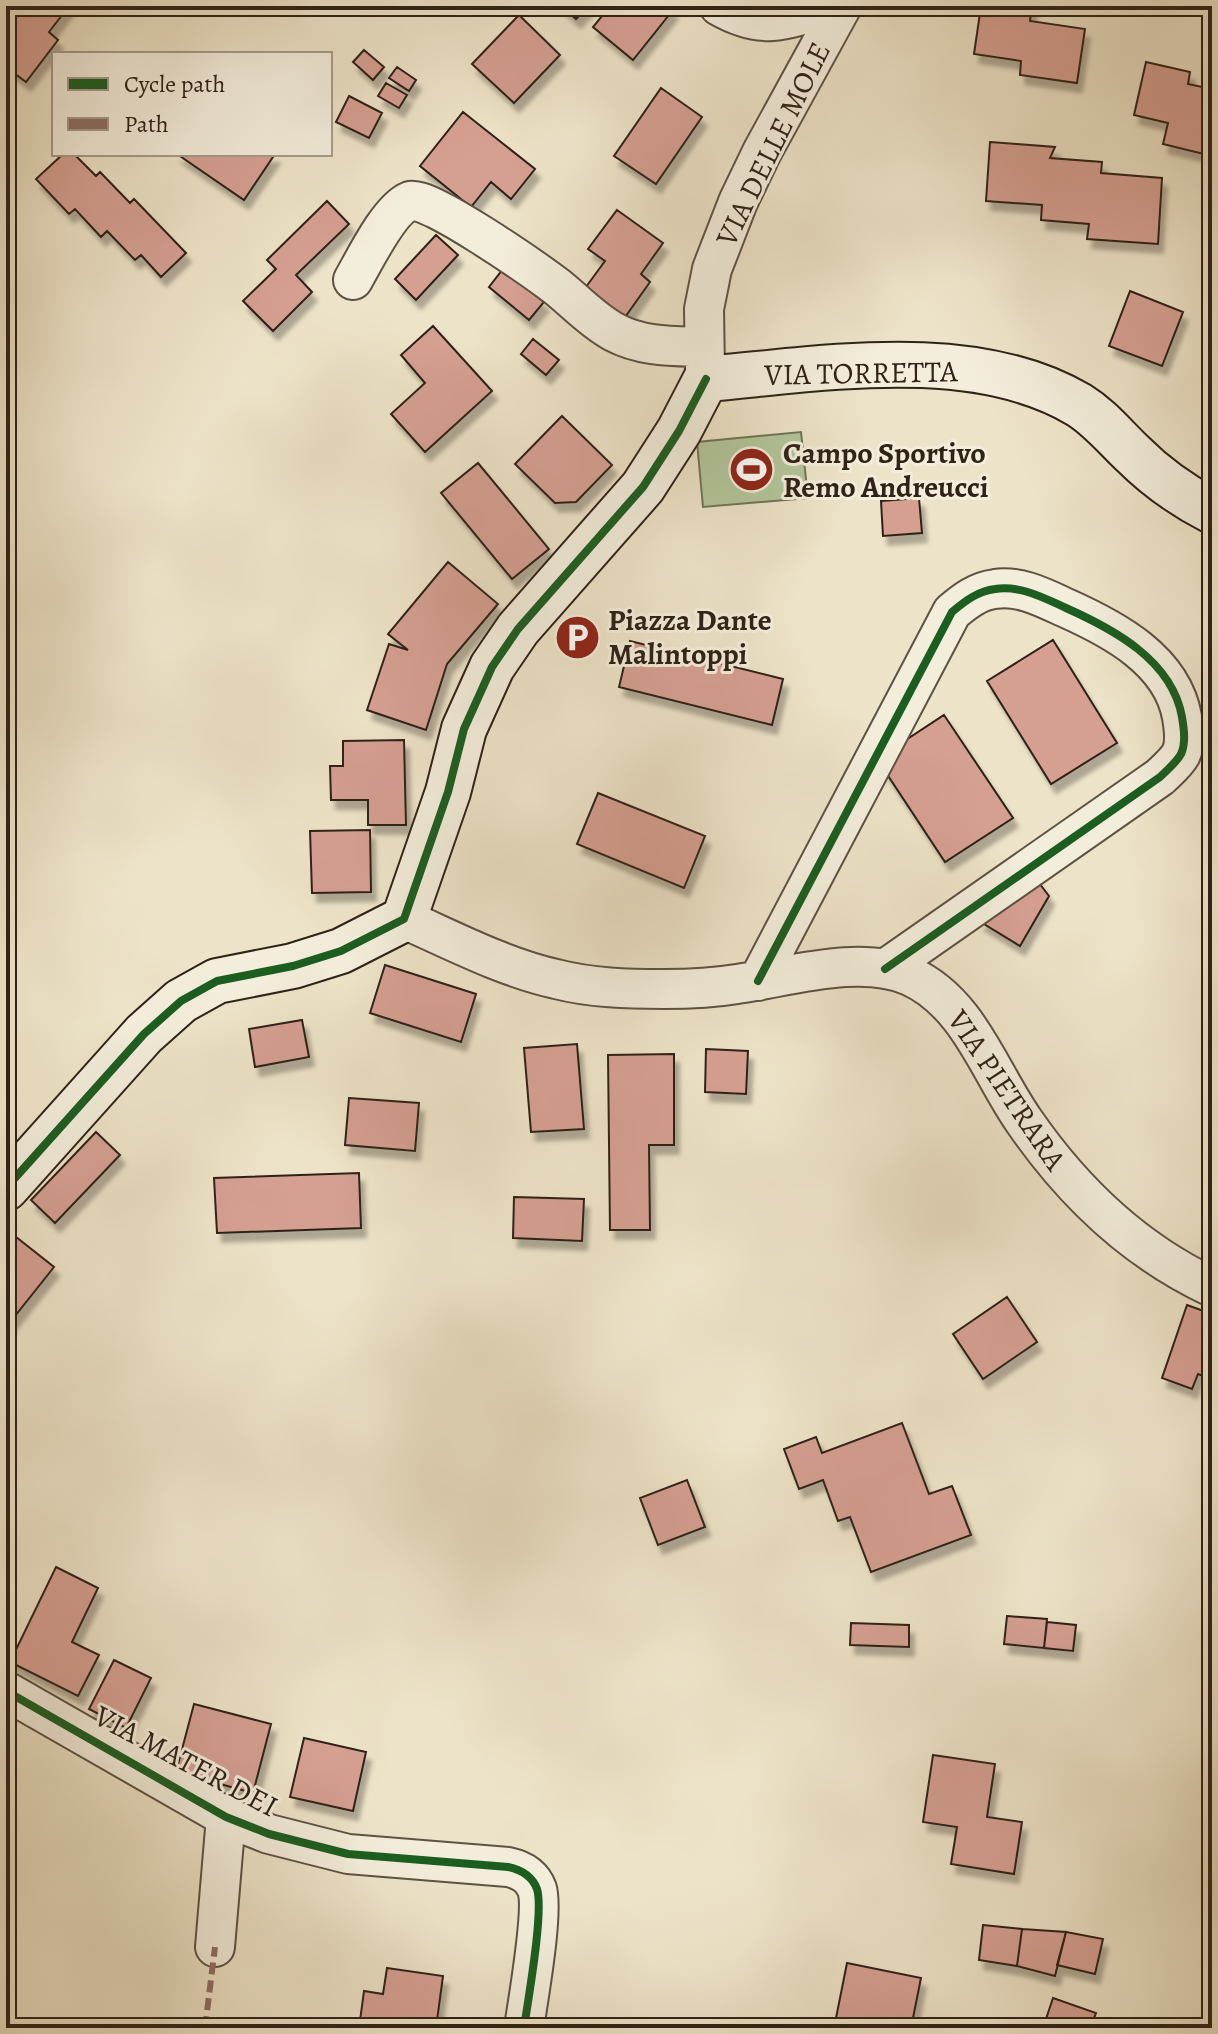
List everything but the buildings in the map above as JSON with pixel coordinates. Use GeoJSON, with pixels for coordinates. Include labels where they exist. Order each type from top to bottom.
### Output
{"type":"FeatureCollection","features":[{"type":"Feature","properties":{"kind":"street"},"geometry":{"type":"LineString","coordinates":[[719,6],[744,18],[770,23],[827,6]]}},
{"type":"Feature","properties":{"kind":"street","name":"VIA DELLE MOLE"},"geometry":{"type":"LineString","coordinates":[[704,363],[708,283],[729,224],[762,152],[842,6]]}},
{"type":"Feature","properties":{"kind":"street"},"geometry":{"type":"LineString","coordinates":[[6,1188],[144,1034],[181,1001],[205,986],[228,978],[293,966],[341,951],[404,919],[448,792],[467,720],[492,667],[518,629],[643,487],[673,441],[704,363],[613,331],[597,322],[546,279],[453,217],[422,201],[407,202],[395,213],[353,280]]}},
{"type":"Feature","properties":{"kind":"street","name":"VIA TORRETTA"},"geometry":{"type":"LineString","coordinates":[[704,363],[951,368],[1012,379],[1062,396],[1088,411],[1158,476],[1212,511]]}},
{"type":"Feature","properties":{"kind":"street"},"geometry":{"type":"LineString","coordinates":[[758,981],[952,612],[983,591],[996,588],[1023,591],[1100,623],[1129,642],[1167,680],[1181,708],[1184,738],[1181,753],[1173,765],[885,969]]}},
{"type":"Feature","properties":{"kind":"street","name":"VIA PIETRARA"},"geometry":{"type":"LineString","coordinates":[[404,919],[519,968],[557,980],[607,987],[663,989],[758,981],[829,970],[885,969],[922,983],[954,1009],[968,1026],[1022,1118],[1044,1149],[1099,1211],[1156,1256],[1212,1287]]}},
{"type":"Feature","properties":{"kind":"street","name":"VIA MATER DEI"},"geometry":{"type":"LineString","coordinates":[[6,1691],[226,1817],[269,1834],[335,1852],[508,1867],[524,1873],[535,1885],[539,1905],[524,2028]]}},
{"type":"Feature","properties":{"kind":"street","name":"VIA MATER DEI"},"geometry":{"type":"LineString","coordinates":[[215,1947],[226,1817]]}},
{"type":"Feature","properties":{"kind":"green space","name":"Campo Sportivo Remo Andreucci"},"geometry":{"type":"Polygon","coordinates":[[[801,432],[808,498],[703,507],[697,442],[801,432]]]}},
{"type":"Feature","properties":{"kind":"marked path"},"geometry":{"type":"LineString","coordinates":[[205,2028],[215,1947]]}},
{"type":"Feature","properties":{"kind":"cycle path"},"geometry":{"type":"LineString","coordinates":[[6,1188],[144,1034],[181,1001],[217,981],[293,966],[341,951],[404,919],[448,792],[464,729],[492,667],[518,629],[643,487],[679,431],[706,379]]}},
{"type":"Feature","properties":{"kind":"cycle path"},"geometry":{"type":"LineString","coordinates":[[758,981],[952,612],[972,597],[989,590],[1004,588],[1023,591],[1084,616],[1138,649],[1166,679],[1176,697],[1184,736],[1183,750],[1177,760],[1160,777],[885,969]]}},
{"type":"Feature","properties":{"kind":"cycle path"},"geometry":{"type":"LineString","coordinates":[[6,1691],[226,1817],[269,1834],[348,1854],[508,1867],[526,1874],[537,1889],[539,1900],[535,1956],[524,2028]]}},
{"type":"Feature","properties":{"kind":"place","name":"Campo Sportivo Remo Andreucci"},"geometry":{"type":"Point","coordinates":[752,470]}},
{"type":"Feature","properties":{"kind":"place","name":"Piazza Dante Malintoppi"},"geometry":{"type":"Point","coordinates":[577,637]}}]}
